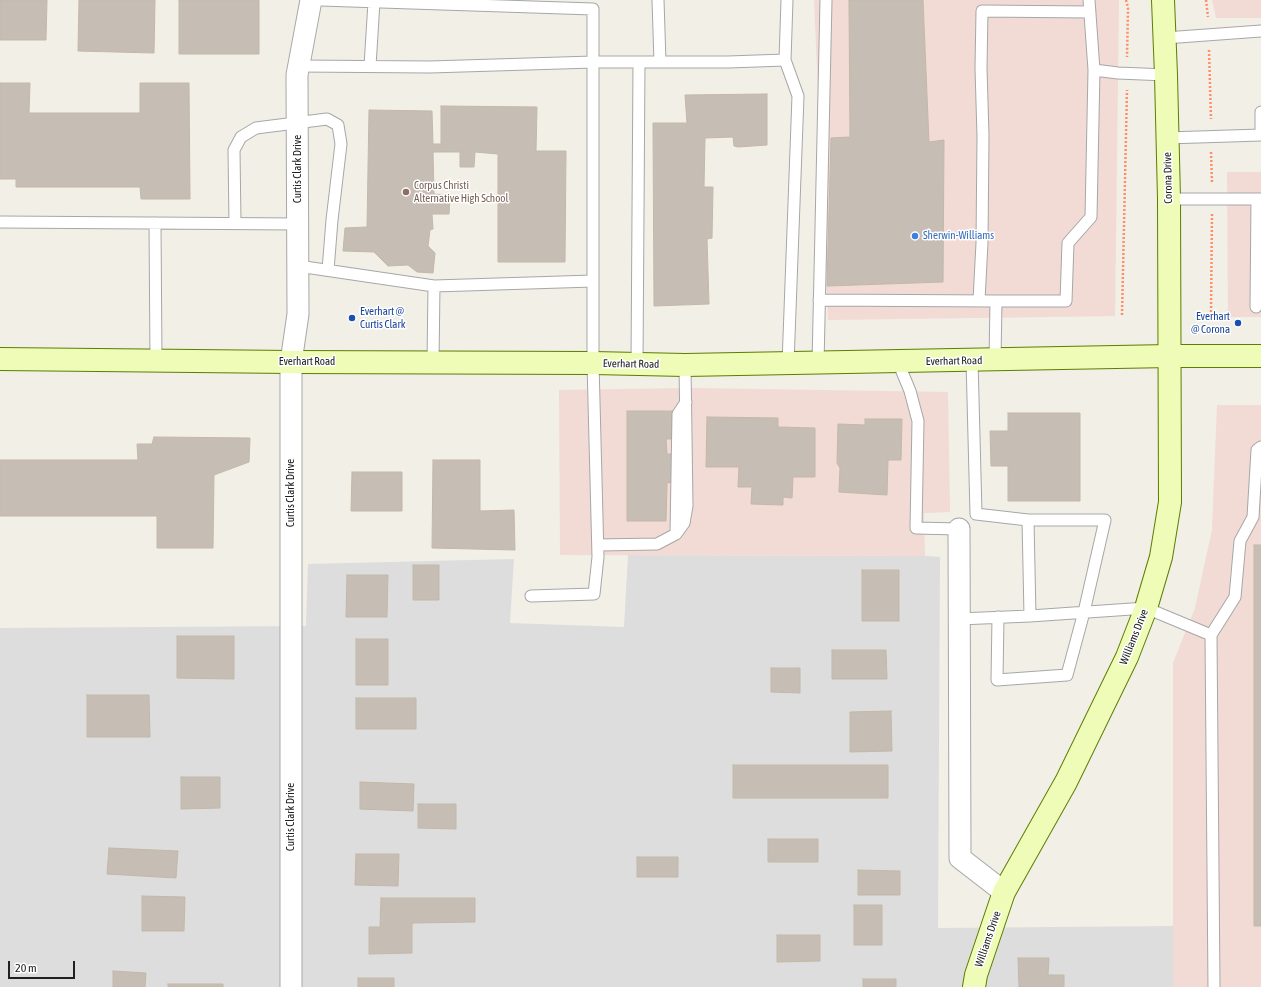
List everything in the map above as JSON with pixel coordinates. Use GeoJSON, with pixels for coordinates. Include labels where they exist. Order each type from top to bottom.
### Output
{"type":"FeatureCollection","features":[{"type":"Feature","properties":{"kind":"main road","name":"Corona Drive"},"geometry":{"type":"LineString","coordinates":[[1163,0],[1169,199],[1170,356]]}},
{"type":"Feature","properties":{"kind":"main road","name":"Everhart Road"},"geometry":{"type":"LineString","coordinates":[[0,359],[685,365],[818,364],[1170,356],[1261,356]]}},
{"type":"Feature","properties":{"kind":"main road","name":"Williams Drive"},"geometry":{"type":"LineString","coordinates":[[974,987],[976,975],[1004,892],[1066,782],[1127,657],[1146,608],[1161,557],[1170,502],[1170,356]]}},
{"type":"Feature","properties":{"kind":"street","name":"Curtis Clark Drive"},"geometry":{"type":"LineString","coordinates":[[291,987],[290,362],[298,314],[298,75],[311,0]]}},
{"type":"Feature","properties":{"kind":"street"},"geometry":{"type":"LineString","coordinates":[[959,529],[960,858],[1004,892]]}},
{"type":"Feature","properties":{"kind":"lane"},"geometry":{"type":"LineString","coordinates":[[320,0],[593,9],[593,363],[598,557],[594,594],[531,596]]}},
{"type":"Feature","properties":{"kind":"lane"},"geometry":{"type":"LineString","coordinates":[[658,0],[660,62]]}},
{"type":"Feature","properties":{"kind":"lane"},"geometry":{"type":"LineString","coordinates":[[787,0],[785,60],[798,96],[788,364]]}},
{"type":"Feature","properties":{"kind":"lane"},"geometry":{"type":"LineString","coordinates":[[818,364],[826,0]]}},
{"type":"Feature","properties":{"kind":"lane"},"geometry":{"type":"LineString","coordinates":[[819,300],[1066,300],[1068,244],[1091,217],[1094,70],[1089,0]]}},
{"type":"Feature","properties":{"kind":"lane"},"geometry":{"type":"LineString","coordinates":[[370,66],[374,2]]}},
{"type":"Feature","properties":{"kind":"lane"},"geometry":{"type":"LineString","coordinates":[[979,300],[983,136],[981,68],[982,10],[1090,12]]}},
{"type":"Feature","properties":{"kind":"lane"},"geometry":{"type":"LineString","coordinates":[[1165,38],[1261,31]]}},
{"type":"Feature","properties":{"kind":"lane"},"geometry":{"type":"LineString","coordinates":[[299,66],[430,67],[593,62],[785,60]]}},
{"type":"Feature","properties":{"kind":"lane"},"geometry":{"type":"LineString","coordinates":[[637,364],[639,62]]}},
{"type":"Feature","properties":{"kind":"lane"},"geometry":{"type":"LineString","coordinates":[[1094,70],[1166,75]]}},
{"type":"Feature","properties":{"kind":"lane"},"geometry":{"type":"LineString","coordinates":[[1167,138],[1261,135],[1261,112]]}},
{"type":"Feature","properties":{"kind":"lane"},"geometry":{"type":"LineString","coordinates":[[235,223],[234,150],[241,137],[256,128],[298,124],[327,119],[338,125],[341,144],[328,270]]}},
{"type":"Feature","properties":{"kind":"lane"},"geometry":{"type":"LineString","coordinates":[[1169,199],[1259,199],[1256,307]]}},
{"type":"Feature","properties":{"kind":"lane"},"geometry":{"type":"LineString","coordinates":[[0,222],[298,224]]}},
{"type":"Feature","properties":{"kind":"lane"},"geometry":{"type":"LineString","coordinates":[[155,223],[156,361]]}},
{"type":"Feature","properties":{"kind":"lane"},"geometry":{"type":"LineString","coordinates":[[298,266],[434,286],[593,281]]}},
{"type":"Feature","properties":{"kind":"lane"},"geometry":{"type":"LineString","coordinates":[[433,363],[434,286]]}},
{"type":"Feature","properties":{"kind":"lane"},"geometry":{"type":"LineString","coordinates":[[995,360],[996,301]]}},
{"type":"Feature","properties":{"kind":"lane"},"geometry":{"type":"LineString","coordinates":[[972,360],[976,514],[1028,520],[1105,520],[1084,612],[1067,675],[997,680],[998,617]]}},
{"type":"Feature","properties":{"kind":"lane"},"geometry":{"type":"LineString","coordinates":[[898,362],[910,391],[918,421],[916,528],[959,529]]}},
{"type":"Feature","properties":{"kind":"lane"},"geometry":{"type":"LineString","coordinates":[[598,545],[656,544],[676,534],[684,523],[687,506],[685,365]]}},
{"type":"Feature","properties":{"kind":"lane"},"geometry":{"type":"LineString","coordinates":[[1214,987],[1211,635],[1235,597],[1240,541],[1253,517],[1257,450],[1261,447]]}},
{"type":"Feature","properties":{"kind":"lane"},"geometry":{"type":"LineString","coordinates":[[1028,520],[1030,616]]}},
{"type":"Feature","properties":{"kind":"lane"},"geometry":{"type":"LineString","coordinates":[[959,619],[1146,608],[1211,635]]}},
{"type":"Feature","properties":{"kind":"path"},"geometry":{"type":"LineString","coordinates":[[1122,315],[1128,8],[1126,0]]}},
{"type":"Feature","properties":{"kind":"path"},"geometry":{"type":"LineString","coordinates":[[1206,0],[1209,35],[1212,198],[1211,312]]}},
{"type":"Feature","properties":{"kind":"shaded area"},"geometry":{"type":"Polygon","coordinates":[[[814,0],[1119,0],[1115,316],[828,320],[814,0]]]}},
{"type":"Feature","properties":{"kind":"shaded area"},"geometry":{"type":"Polygon","coordinates":[[[1212,0],[1261,0],[1261,18],[1216,18],[1212,0]]]}},
{"type":"Feature","properties":{"kind":"shaded area"},"geometry":{"type":"Polygon","coordinates":[[[1227,172],[1261,172],[1261,317],[1228,317],[1227,172]]]}},
{"type":"Feature","properties":{"kind":"shaded area"},"geometry":{"type":"Polygon","coordinates":[[[692,388],[948,392],[950,512],[924,513],[925,556],[560,555],[559,390],[692,388]]]}},
{"type":"Feature","properties":{"kind":"shaded area"},"geometry":{"type":"Polygon","coordinates":[[[1217,405],[1261,405],[1261,987],[1173,987],[1173,663],[1195,608],[1212,530],[1217,405]]]}},
{"type":"Feature","properties":{"kind":"shaded area"},"geometry":{"type":"Polygon","coordinates":[[[628,555],[940,557],[938,928],[1173,926],[1173,987],[0,987],[0,628],[306,626],[308,564],[514,559],[510,623],[624,627],[628,555]]]}},
{"type":"Feature","properties":{"kind":"building"},"geometry":{"type":"Polygon","coordinates":[[[0,0],[47,0],[46,40],[0,40],[0,0]]]}},
{"type":"Feature","properties":{"kind":"building"},"geometry":{"type":"Polygon","coordinates":[[[79,0],[155,0],[154,53],[78,51],[79,0]]]}},
{"type":"Feature","properties":{"kind":"building"},"geometry":{"type":"Polygon","coordinates":[[[179,0],[259,0],[259,54],[179,54],[179,0]]]}},
{"type":"Feature","properties":{"kind":"building"},"geometry":{"type":"Polygon","coordinates":[[[849,0],[923,0],[929,142],[944,140],[943,282],[827,286],[831,138],[850,137],[849,0]]]}},
{"type":"Feature","properties":{"kind":"building"},"geometry":{"type":"Polygon","coordinates":[[[0,83],[30,83],[29,113],[140,113],[140,83],[189,83],[190,199],[141,199],[140,187],[16,187],[16,179],[0,179],[0,83]]]}},
{"type":"Feature","properties":{"kind":"building"},"geometry":{"type":"Polygon","coordinates":[[[767,94],[767,145],[738,147],[734,146],[733,137],[705,138],[704,187],[713,187],[712,238],[707,239],[709,304],[654,306],[653,123],[687,123],[685,95],[767,94]]]}},
{"type":"Feature","properties":{"kind":"building"},"geometry":{"type":"Polygon","coordinates":[[[441,106],[537,107],[536,151],[566,151],[565,262],[498,262],[498,154],[475,152],[474,167],[460,167],[460,152],[433,152],[434,194],[450,196],[449,214],[432,214],[433,229],[430,230],[428,246],[435,253],[433,273],[417,272],[408,265],[388,266],[374,252],[343,251],[345,228],[367,227],[369,110],[432,111],[433,144],[441,144],[441,106]]]}},
{"type":"Feature","properties":{"kind":"building"},"geometry":{"type":"Polygon","coordinates":[[[627,411],[673,411],[673,439],[666,439],[667,454],[673,454],[673,482],[667,483],[666,521],[627,521],[627,411]]]}},
{"type":"Feature","properties":{"kind":"building"},"geometry":{"type":"Polygon","coordinates":[[[1008,413],[1080,413],[1080,501],[1008,501],[1008,466],[991,466],[990,431],[1008,431],[1008,413]]]}},
{"type":"Feature","properties":{"kind":"building"},"geometry":{"type":"Polygon","coordinates":[[[707,417],[778,418],[778,427],[815,428],[815,477],[793,477],[792,498],[783,497],[783,505],[751,504],[752,487],[738,487],[739,467],[706,467],[707,417]]]}},
{"type":"Feature","properties":{"kind":"building"},"geometry":{"type":"Polygon","coordinates":[[[865,419],[902,419],[901,460],[888,460],[887,495],[839,492],[840,468],[837,463],[838,424],[865,425],[865,419]]]}},
{"type":"Feature","properties":{"kind":"building"},"geometry":{"type":"Polygon","coordinates":[[[154,437],[250,438],[249,462],[214,475],[213,548],[157,548],[157,516],[0,516],[0,460],[138,460],[137,444],[152,444],[154,437]]]}},
{"type":"Feature","properties":{"kind":"building"},"geometry":{"type":"Polygon","coordinates":[[[433,460],[480,460],[480,511],[514,510],[515,550],[432,548],[433,460]]]}},
{"type":"Feature","properties":{"kind":"building"},"geometry":{"type":"Polygon","coordinates":[[[352,472],[402,472],[402,511],[351,511],[352,472]]]}},
{"type":"Feature","properties":{"kind":"building"},"geometry":{"type":"Polygon","coordinates":[[[1254,545],[1261,545],[1261,926],[1254,926],[1254,545]]]}},
{"type":"Feature","properties":{"kind":"building"},"geometry":{"type":"Polygon","coordinates":[[[413,565],[439,565],[439,600],[413,600],[413,565]]]}},
{"type":"Feature","properties":{"kind":"building"},"geometry":{"type":"Polygon","coordinates":[[[862,570],[899,570],[899,621],[862,621],[862,570]]]}},
{"type":"Feature","properties":{"kind":"building"},"geometry":{"type":"Polygon","coordinates":[[[347,575],[388,575],[387,617],[346,617],[347,575]]]}},
{"type":"Feature","properties":{"kind":"building"},"geometry":{"type":"Polygon","coordinates":[[[177,636],[234,636],[234,679],[177,678],[177,636]]]}},
{"type":"Feature","properties":{"kind":"building"},"geometry":{"type":"Polygon","coordinates":[[[356,639],[388,639],[388,685],[356,685],[356,639]]]}},
{"type":"Feature","properties":{"kind":"building"},"geometry":{"type":"Polygon","coordinates":[[[832,650],[886,650],[887,679],[832,679],[832,650]]]}},
{"type":"Feature","properties":{"kind":"building"},"geometry":{"type":"Polygon","coordinates":[[[771,668],[800,668],[800,693],[771,692],[771,668]]]}},
{"type":"Feature","properties":{"kind":"building"},"geometry":{"type":"Polygon","coordinates":[[[87,695],[149,695],[150,737],[87,737],[87,695]]]}},
{"type":"Feature","properties":{"kind":"building"},"geometry":{"type":"Polygon","coordinates":[[[356,698],[416,698],[416,729],[356,729],[356,698]]]}},
{"type":"Feature","properties":{"kind":"building"},"geometry":{"type":"Polygon","coordinates":[[[891,711],[892,751],[850,752],[850,712],[891,711]]]}},
{"type":"Feature","properties":{"kind":"building"},"geometry":{"type":"Polygon","coordinates":[[[733,765],[888,765],[888,798],[733,798],[733,765]]]}},
{"type":"Feature","properties":{"kind":"building"},"geometry":{"type":"Polygon","coordinates":[[[181,777],[220,777],[220,808],[181,809],[181,777]]]}},
{"type":"Feature","properties":{"kind":"building"},"geometry":{"type":"Polygon","coordinates":[[[360,782],[414,784],[413,811],[360,809],[360,782]]]}},
{"type":"Feature","properties":{"kind":"building"},"geometry":{"type":"Polygon","coordinates":[[[418,804],[456,804],[456,829],[418,828],[418,804]]]}},
{"type":"Feature","properties":{"kind":"building"},"geometry":{"type":"Polygon","coordinates":[[[768,839],[818,839],[818,862],[768,862],[768,839]]]}},
{"type":"Feature","properties":{"kind":"building"},"geometry":{"type":"Polygon","coordinates":[[[109,848],[178,851],[176,878],[107,874],[109,848]]]}},
{"type":"Feature","properties":{"kind":"building"},"geometry":{"type":"Polygon","coordinates":[[[356,854],[399,854],[398,886],[355,885],[356,854]]]}},
{"type":"Feature","properties":{"kind":"building"},"geometry":{"type":"Polygon","coordinates":[[[637,857],[678,857],[678,877],[637,877],[637,857]]]}},
{"type":"Feature","properties":{"kind":"building"},"geometry":{"type":"Polygon","coordinates":[[[858,870],[900,871],[900,895],[858,895],[858,870]]]}},
{"type":"Feature","properties":{"kind":"building"},"geometry":{"type":"Polygon","coordinates":[[[142,896],[185,897],[184,931],[142,931],[142,896]]]}},
{"type":"Feature","properties":{"kind":"building"},"geometry":{"type":"Polygon","coordinates":[[[381,898],[475,898],[475,922],[412,923],[412,953],[369,954],[369,927],[380,927],[381,898]]]}},
{"type":"Feature","properties":{"kind":"building"},"geometry":{"type":"Polygon","coordinates":[[[854,905],[882,905],[882,945],[854,945],[854,905]]]}},
{"type":"Feature","properties":{"kind":"building"},"geometry":{"type":"Polygon","coordinates":[[[777,935],[820,935],[820,961],[777,962],[777,935]]]}},
{"type":"Feature","properties":{"kind":"building"},"geometry":{"type":"Polygon","coordinates":[[[1018,958],[1049,958],[1048,975],[1064,975],[1064,987],[1019,987],[1018,958]]]}},
{"type":"Feature","properties":{"kind":"building"},"geometry":{"type":"Polygon","coordinates":[[[113,971],[146,973],[145,987],[113,987],[113,971]]]}},
{"type":"Feature","properties":{"kind":"building"},"geometry":{"type":"Polygon","coordinates":[[[358,978],[394,978],[394,987],[358,987],[358,978]]]}},
{"type":"Feature","properties":{"kind":"building"},"geometry":{"type":"Polygon","coordinates":[[[863,979],[896,979],[896,987],[863,987],[863,979]]]}},
{"type":"Feature","properties":{"kind":"building"},"geometry":{"type":"Polygon","coordinates":[[[168,984],[223,984],[223,987],[168,987],[168,984]]]}},
{"type":"Feature","properties":{"kind":"place","name":"Corpus Christi Alternative High School"},"geometry":{"type":"Point","coordinates":[406,192]}},
{"type":"Feature","properties":{"kind":"place","name":"Sherwin-Williams"},"geometry":{"type":"Point","coordinates":[915,236]}},
{"type":"Feature","properties":{"kind":"place","name":"Everhart @ Curtis Clark"},"geometry":{"type":"Point","coordinates":[352,318]}},
{"type":"Feature","properties":{"kind":"place","name":"Everhart @ Corona"},"geometry":{"type":"Point","coordinates":[1238,323]}}]}
